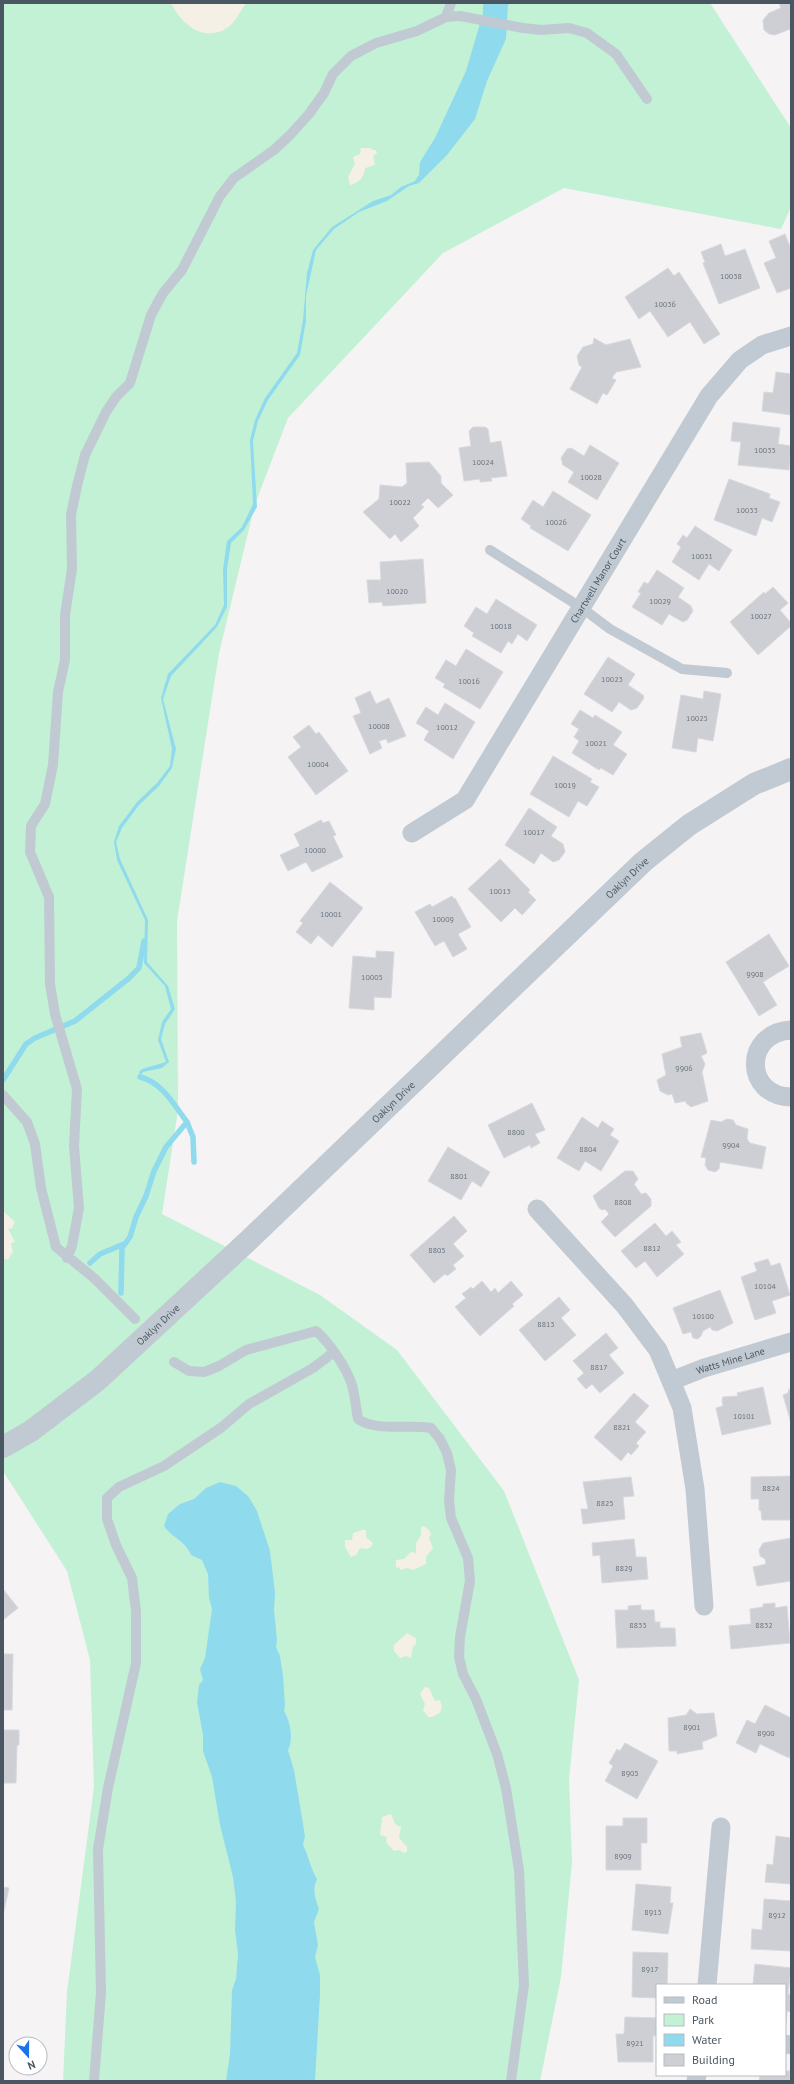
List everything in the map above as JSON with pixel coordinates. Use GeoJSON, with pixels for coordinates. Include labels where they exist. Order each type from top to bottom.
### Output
{"type":"FeatureCollection","features":[{"type":"Feature","properties":{"kind":"street","name":"Chartwell Manor Court"},"geometry":{"type":"LineString","coordinates":[[412,833],[465,800],[709,396],[740,360],[762,345],[791,336]]}},
{"type":"Feature","properties":{"kind":"street","name":"Oaklyn Drive"},"geometry":{"type":"LineString","coordinates":[[3,1447],[31,1431],[98,1380],[256,1233],[643,862],[689,825],[747,788],[791,768]]}},
{"type":"Feature","properties":{"kind":"street"},"geometry":{"type":"LineString","coordinates":[[791,1030],[782,1031],[772,1035],[764,1041],[758,1050],[755,1060],[756,1071],[760,1082],[768,1090],[779,1096],[791,1097]]}},
{"type":"Feature","properties":{"kind":"street"},"geometry":{"type":"LineString","coordinates":[[537,1209],[625,1306],[658,1350],[672,1381],[682,1408],[695,1489],[704,1606]]}},
{"type":"Feature","properties":{"kind":"street","name":"Watts Mine Lane"},"geometry":{"type":"LineString","coordinates":[[672,1381],[704,1368],[791,1342]]}},
{"type":"Feature","properties":{"kind":"street"},"geometry":{"type":"LineString","coordinates":[[707,1984],[720,1827]]}},
{"type":"Feature","properties":{"kind":"lane"},"geometry":{"type":"LineString","coordinates":[[446,17],[450,3]]}},
{"type":"Feature","properties":{"kind":"lane"},"geometry":{"type":"LineString","coordinates":[[67,1258],[72,1246],[79,1208],[74,1146],[77,1089],[54,1014],[50,984],[49,897],[30,852],[32,826],[45,804],[53,765],[58,692],[66,660],[65,615],[72,569],[71,515],[85,455],[106,412],[116,397],[130,383],[151,316],[163,293],[182,270],[210,219],[220,196],[234,178],[274,150],[290,135],[313,109],[324,93],[333,74],[351,56],[376,43],[416,31],[446,17],[460,16],[541,30],[569,28],[587,33],[616,54],[647,99]]}},
{"type":"Feature","properties":{"kind":"lane"},"geometry":{"type":"LineString","coordinates":[[490,550],[582,608],[610,629],[682,669],[726,673]]}},
{"type":"Feature","properties":{"kind":"lane"},"geometry":{"type":"LineString","coordinates":[[3,1095],[27,1122],[35,1144],[41,1188],[56,1247],[67,1258],[94,1278],[135,1319]]}},
{"type":"Feature","properties":{"kind":"lane"},"geometry":{"type":"LineString","coordinates":[[174,1362],[189,1371],[204,1372],[219,1366],[246,1350],[316,1331],[329,1342],[352,1386],[358,1419],[366,1425],[398,1427],[415,1425],[431,1428],[440,1439],[451,1470],[449,1501],[451,1518],[468,1558],[470,1581],[460,1637],[459,1657],[463,1674],[476,1699],[497,1754],[506,1788],[519,1870],[524,1985],[511,2081]]}},
{"type":"Feature","properties":{"kind":"lane"},"geometry":{"type":"LineString","coordinates":[[94,2081],[101,1993],[98,1849],[108,1788],[136,1663],[136,1611],[132,1578],[116,1545],[107,1519],[107,1498],[119,1487],[164,1466],[222,1427],[249,1404],[313,1368],[334,1352]]}},
{"type":"Feature","properties":{"kind":"green space"},"geometry":{"type":"Polygon","coordinates":[[[3,3],[710,3],[791,128],[791,207],[781,229],[564,188],[443,253],[288,418],[255,504],[219,653],[177,921],[178,1110],[162,1214],[320,1295],[397,1350],[504,1491],[579,1680],[569,1779],[572,1862],[561,1977],[540,2081],[63,2081],[67,1992],[94,1787],[90,1660],[67,1571],[3,1471],[3,3]]]}},
{"type":"Feature","properties":{"kind":"sand"},"geometry":{"type":"Polygon","coordinates":[[[171,3],[246,3],[230,26],[218,32],[210,33],[194,29],[187,24],[175,11],[171,3]]]}},
{"type":"Feature","properties":{"kind":"sand"},"geometry":{"type":"Polygon","coordinates":[[[361,148],[376,150],[377,153],[373,156],[375,165],[365,168],[364,174],[360,179],[356,183],[350,185],[348,177],[355,164],[353,157],[360,154],[361,148]]]}},
{"type":"Feature","properties":{"kind":"sand"},"geometry":{"type":"Polygon","coordinates":[[[3,1211],[15,1222],[12,1228],[8,1229],[15,1242],[11,1243],[13,1253],[8,1260],[3,1258],[3,1211]]]}},
{"type":"Feature","properties":{"kind":"sand"},"geometry":{"type":"Polygon","coordinates":[[[424,1526],[430,1531],[431,1535],[429,1538],[433,1548],[426,1557],[426,1564],[413,1570],[407,1568],[400,1570],[399,1567],[396,1568],[396,1560],[404,1559],[411,1552],[416,1553],[416,1543],[421,1535],[421,1527],[424,1526]]]}},
{"type":"Feature","properties":{"kind":"sand"},"geometry":{"type":"Polygon","coordinates":[[[366,1530],[366,1537],[373,1543],[371,1547],[367,1549],[360,1548],[356,1555],[351,1557],[345,1547],[345,1540],[352,1540],[353,1533],[366,1530]]]}},
{"type":"Feature","properties":{"kind":"sand"},"geometry":{"type":"Polygon","coordinates":[[[407,1633],[416,1638],[416,1644],[413,1647],[411,1658],[406,1656],[400,1658],[394,1651],[394,1645],[407,1633]]]}},
{"type":"Feature","properties":{"kind":"sand"},"geometry":{"type":"Polygon","coordinates":[[[425,1687],[429,1688],[435,1701],[440,1700],[442,1706],[440,1713],[432,1717],[428,1717],[423,1710],[425,1704],[420,1694],[425,1687]]]}},
{"type":"Feature","properties":{"kind":"sand"},"geometry":{"type":"Polygon","coordinates":[[[391,1814],[395,1824],[401,1827],[399,1838],[407,1847],[407,1851],[405,1853],[399,1850],[394,1851],[386,1842],[387,1837],[380,1835],[382,1817],[391,1814]]]}},
{"type":"Feature","properties":{"kind":"water"},"geometry":{"type":"Polygon","coordinates":[[[483,3],[511,3],[508,5],[506,39],[487,81],[475,119],[447,155],[419,183],[409,186],[387,201],[359,212],[334,229],[316,250],[306,296],[306,321],[300,355],[268,400],[258,421],[253,441],[257,507],[244,530],[231,543],[227,569],[227,607],[217,627],[171,676],[163,699],[176,749],[172,768],[159,786],[139,805],[122,828],[116,842],[120,859],[148,920],[147,962],[168,986],[175,1009],[165,1024],[161,1039],[169,1062],[162,1068],[143,1072],[140,1077],[139,1072],[142,1069],[166,1062],[158,1040],[162,1022],[171,1009],[165,986],[144,963],[145,920],[117,860],[114,842],[119,826],[137,802],[157,783],[170,766],[172,749],[161,698],[168,674],[215,625],[224,605],[223,569],[227,541],[242,527],[253,504],[250,440],[255,420],[265,398],[297,353],[303,320],[307,273],[313,250],[332,227],[373,201],[391,195],[401,187],[415,181],[419,175],[420,162],[435,138],[466,71],[483,13],[483,3]]]}},
{"type":"Feature","properties":{"kind":"water"},"geometry":{"type":"Polygon","coordinates":[[[220,1482],[236,1486],[248,1496],[257,1511],[270,1551],[275,1593],[274,1610],[277,1640],[276,1647],[280,1656],[283,1676],[284,1711],[288,1720],[291,1735],[288,1750],[294,1770],[305,1836],[303,1845],[317,1879],[314,1890],[319,1909],[314,1922],[318,1945],[315,1957],[320,1975],[320,1995],[315,2081],[226,2081],[230,2054],[232,1990],[236,1979],[238,1954],[235,1930],[236,1902],[233,1877],[220,1825],[212,1777],[203,1751],[203,1735],[197,1702],[199,1685],[203,1680],[200,1669],[205,1658],[212,1609],[209,1598],[208,1574],[202,1560],[191,1555],[186,1546],[171,1534],[164,1526],[168,1514],[180,1504],[194,1499],[206,1488],[220,1482]]]}},
{"type":"Feature","properties":{"kind":"building"},"geometry":{"type":"Polygon","coordinates":[[[779,3],[791,3],[791,32],[790,29],[775,35],[769,34],[764,30],[763,20],[769,13],[781,8],[779,3]]]}},
{"type":"Feature","properties":{"kind":"building"},"geometry":{"type":"Polygon","coordinates":[[[785,234],[791,249],[791,288],[777,293],[764,263],[776,258],[769,241],[785,234]]]}},
{"type":"Feature","properties":{"kind":"building"},"geometry":{"type":"Polygon","coordinates":[[[721,244],[725,256],[745,249],[760,288],[719,304],[703,263],[705,262],[701,252],[721,244]]]}},
{"type":"Feature","properties":{"kind":"building"},"geometry":{"type":"Polygon","coordinates":[[[668,268],[674,276],[679,272],[720,334],[704,344],[690,322],[668,337],[650,311],[639,319],[625,297],[668,268]]]}},
{"type":"Feature","properties":{"kind":"building"},"geometry":{"type":"Polygon","coordinates":[[[594,338],[606,345],[630,339],[641,367],[616,372],[612,378],[616,380],[607,395],[603,393],[597,404],[570,389],[582,367],[579,365],[577,356],[583,347],[593,344],[594,338]]]}},
{"type":"Feature","properties":{"kind":"building"},"geometry":{"type":"Polygon","coordinates":[[[776,372],[791,374],[791,415],[762,411],[764,392],[773,393],[776,372]]]}},
{"type":"Feature","properties":{"kind":"building"},"geometry":{"type":"Polygon","coordinates":[[[733,422],[780,428],[778,444],[791,446],[789,470],[738,465],[741,442],[731,441],[733,422]]]}},
{"type":"Feature","properties":{"kind":"building"},"geometry":{"type":"Polygon","coordinates":[[[473,427],[485,427],[488,429],[490,443],[501,441],[507,476],[491,478],[492,481],[480,482],[480,479],[464,481],[459,448],[471,446],[469,431],[473,427]]]}},
{"type":"Feature","properties":{"kind":"building"},"geometry":{"type":"Polygon","coordinates":[[[590,445],[619,463],[597,500],[568,482],[574,472],[563,465],[561,458],[567,449],[571,448],[584,456],[590,445]]]}},
{"type":"Feature","properties":{"kind":"building"},"geometry":{"type":"Polygon","coordinates":[[[429,462],[441,476],[441,483],[453,495],[438,508],[428,498],[421,505],[424,507],[413,518],[419,526],[401,542],[395,534],[390,539],[363,512],[379,499],[380,485],[402,487],[407,483],[406,463],[429,462]]]}},
{"type":"Feature","properties":{"kind":"building"},"geometry":{"type":"Polygon","coordinates":[[[729,479],[770,494],[769,498],[780,502],[772,522],[762,518],[756,536],[714,520],[729,479]]]}},
{"type":"Feature","properties":{"kind":"building"},"geometry":{"type":"Polygon","coordinates":[[[553,491],[591,515],[568,551],[530,528],[531,526],[521,519],[533,500],[543,507],[553,491]]]}},
{"type":"Feature","properties":{"kind":"building"},"geometry":{"type":"Polygon","coordinates":[[[695,526],[732,550],[719,571],[709,564],[699,580],[672,562],[681,547],[677,544],[683,535],[687,538],[695,526]]]}},
{"type":"Feature","properties":{"kind":"building"},"geometry":{"type":"Polygon","coordinates":[[[423,559],[426,603],[383,606],[382,602],[369,603],[367,580],[381,580],[380,562],[423,559]]]}},
{"type":"Feature","properties":{"kind":"building"},"geometry":{"type":"Polygon","coordinates":[[[657,570],[684,588],[678,597],[691,606],[693,611],[687,620],[683,622],[669,614],[662,625],[632,607],[641,593],[638,592],[644,582],[648,584],[657,570]]]}},
{"type":"Feature","properties":{"kind":"building"},"geometry":{"type":"Polygon","coordinates":[[[773,587],[788,603],[780,610],[791,623],[791,626],[758,655],[730,622],[764,592],[765,594],[773,587]]]}},
{"type":"Feature","properties":{"kind":"building"},"geometry":{"type":"Polygon","coordinates":[[[496,599],[537,625],[527,641],[518,634],[512,644],[508,641],[501,653],[472,636],[474,633],[464,626],[476,607],[487,614],[496,599]]]}},
{"type":"Feature","properties":{"kind":"building"},"geometry":{"type":"Polygon","coordinates":[[[466,649],[503,672],[480,709],[443,687],[445,684],[435,678],[446,660],[456,666],[466,649]]]}},
{"type":"Feature","properties":{"kind":"building"},"geometry":{"type":"Polygon","coordinates":[[[608,657],[635,674],[628,685],[643,695],[644,698],[637,708],[631,710],[619,702],[612,712],[584,694],[608,657]]]}},
{"type":"Feature","properties":{"kind":"building"},"geometry":{"type":"Polygon","coordinates":[[[370,691],[376,704],[389,698],[406,736],[388,743],[386,739],[379,741],[382,748],[370,754],[353,716],[361,713],[355,698],[370,691]]]}},
{"type":"Feature","properties":{"kind":"building"},"geometry":{"type":"Polygon","coordinates":[[[704,691],[721,694],[713,741],[698,738],[696,752],[672,748],[681,695],[703,699],[704,691]]]}},
{"type":"Feature","properties":{"kind":"building"},"geometry":{"type":"Polygon","coordinates":[[[445,703],[475,722],[453,759],[424,740],[429,731],[416,723],[426,707],[438,715],[445,703]]]}},
{"type":"Feature","properties":{"kind":"building"},"geometry":{"type":"Polygon","coordinates":[[[580,710],[593,718],[595,715],[622,732],[613,745],[627,754],[613,775],[601,768],[599,770],[572,753],[579,741],[574,737],[579,729],[571,724],[580,710]]]}},
{"type":"Feature","properties":{"kind":"building"},"geometry":{"type":"Polygon","coordinates":[[[309,725],[316,734],[319,732],[348,771],[316,795],[288,757],[301,747],[293,737],[309,725]]]}},
{"type":"Feature","properties":{"kind":"building"},"geometry":{"type":"Polygon","coordinates":[[[553,756],[592,779],[590,782],[599,787],[587,806],[578,801],[569,817],[530,794],[553,756]]]}},
{"type":"Feature","properties":{"kind":"building"},"geometry":{"type":"Polygon","coordinates":[[[529,808],[557,827],[551,836],[563,844],[565,852],[559,860],[553,862],[541,853],[534,864],[505,845],[529,808]]]}},
{"type":"Feature","properties":{"kind":"building"},"geometry":{"type":"Polygon","coordinates":[[[321,820],[323,823],[329,821],[336,835],[333,836],[343,857],[312,872],[306,862],[288,871],[280,855],[300,846],[294,834],[321,820]]]}},
{"type":"Feature","properties":{"kind":"building"},"geometry":{"type":"Polygon","coordinates":[[[500,859],[530,890],[528,892],[536,900],[522,915],[515,908],[501,922],[468,889],[500,859]]]}},
{"type":"Feature","properties":{"kind":"building"},"geometry":{"type":"Polygon","coordinates":[[[330,882],[363,908],[332,947],[318,935],[311,944],[296,932],[303,923],[300,921],[330,882]]]}},
{"type":"Feature","properties":{"kind":"building"},"geometry":{"type":"Polygon","coordinates":[[[452,896],[454,899],[455,898],[471,927],[458,934],[467,949],[453,957],[444,941],[435,946],[415,912],[430,904],[432,907],[452,896]]]}},
{"type":"Feature","properties":{"kind":"building"},"geometry":{"type":"Polygon","coordinates":[[[769,934],[789,966],[763,982],[777,1005],[759,1016],[726,962],[769,934]]]}},
{"type":"Feature","properties":{"kind":"building"},"geometry":{"type":"Polygon","coordinates":[[[376,951],[394,952],[391,998],[374,997],[374,1010],[349,1008],[353,956],[376,958],[376,951]]]}},
{"type":"Feature","properties":{"kind":"building"},"geometry":{"type":"Polygon","coordinates":[[[701,1033],[707,1053],[701,1056],[705,1064],[702,1072],[708,1101],[691,1107],[686,1103],[686,1101],[675,1103],[672,1094],[668,1095],[660,1091],[657,1080],[666,1075],[662,1054],[682,1047],[680,1037],[701,1033]]]}},
{"type":"Feature","properties":{"kind":"building"},"geometry":{"type":"Polygon","coordinates":[[[532,1103],[545,1130],[535,1134],[540,1143],[531,1148],[530,1145],[504,1158],[488,1125],[532,1103]]]}},
{"type":"Feature","properties":{"kind":"building"},"geometry":{"type":"Polygon","coordinates":[[[582,1117],[598,1128],[602,1121],[614,1129],[610,1135],[619,1141],[601,1171],[585,1161],[579,1171],[557,1158],[582,1117]]]}},
{"type":"Feature","properties":{"kind":"building"},"geometry":{"type":"Polygon","coordinates":[[[727,1119],[733,1120],[736,1125],[748,1129],[747,1139],[750,1143],[766,1147],[762,1169],[720,1162],[719,1169],[715,1172],[708,1170],[705,1165],[706,1158],[701,1157],[711,1120],[721,1122],[727,1119]]]}},
{"type":"Feature","properties":{"kind":"building"},"geometry":{"type":"Polygon","coordinates":[[[448,1147],[490,1172],[481,1187],[472,1181],[461,1200],[428,1181],[448,1147]]]}},
{"type":"Feature","properties":{"kind":"building"},"geometry":{"type":"Polygon","coordinates":[[[625,1171],[633,1171],[638,1179],[634,1184],[641,1194],[646,1193],[651,1199],[651,1206],[615,1237],[601,1222],[609,1214],[605,1209],[602,1210],[599,1208],[593,1196],[625,1171]]]}},
{"type":"Feature","properties":{"kind":"building"},"geometry":{"type":"Polygon","coordinates":[[[454,1216],[467,1231],[453,1244],[464,1256],[453,1265],[456,1269],[447,1276],[445,1274],[434,1283],[410,1255],[454,1216]]]}},
{"type":"Feature","properties":{"kind":"building"},"geometry":{"type":"Polygon","coordinates":[[[655,1223],[666,1236],[672,1231],[681,1242],[676,1245],[684,1254],[657,1277],[645,1261],[636,1268],[621,1251],[655,1223]]]}},
{"type":"Feature","properties":{"kind":"building"},"geometry":{"type":"Polygon","coordinates":[[[768,1259],[771,1266],[780,1263],[790,1295],[772,1301],[776,1313],[755,1320],[741,1277],[757,1271],[754,1263],[768,1259]]]}},
{"type":"Feature","properties":{"kind":"building"},"geometry":{"type":"Polygon","coordinates":[[[482,1281],[491,1292],[495,1288],[498,1293],[511,1281],[523,1295],[512,1304],[514,1306],[480,1336],[455,1307],[466,1298],[462,1294],[471,1287],[473,1289],[482,1281]]]}},
{"type":"Feature","properties":{"kind":"building"},"geometry":{"type":"Polygon","coordinates":[[[720,1290],[733,1323],[717,1331],[712,1330],[710,1327],[703,1331],[698,1339],[693,1338],[691,1332],[683,1334],[673,1308],[720,1290]]]}},
{"type":"Feature","properties":{"kind":"building"},"geometry":{"type":"Polygon","coordinates":[[[559,1297],[570,1310],[561,1318],[576,1335],[545,1361],[519,1330],[559,1297]]]}},
{"type":"Feature","properties":{"kind":"building"},"geometry":{"type":"Polygon","coordinates":[[[606,1333],[618,1348],[609,1355],[624,1373],[600,1393],[592,1384],[586,1389],[577,1379],[584,1373],[573,1361],[606,1333]]]}},
{"type":"Feature","properties":{"kind":"building"},"geometry":{"type":"Polygon","coordinates":[[[763,1387],[771,1424],[722,1435],[716,1408],[723,1406],[723,1397],[738,1396],[737,1393],[763,1387]]]}},
{"type":"Feature","properties":{"kind":"building"},"geometry":{"type":"Polygon","coordinates":[[[789,1389],[791,1389],[791,1423],[783,1395],[788,1393],[789,1389]]]}},
{"type":"Feature","properties":{"kind":"building"},"geometry":{"type":"Polygon","coordinates":[[[634,1393],[649,1406],[635,1422],[646,1432],[636,1443],[639,1446],[631,1455],[628,1452],[621,1461],[594,1437],[634,1393]]]}},
{"type":"Feature","properties":{"kind":"building"},"geometry":{"type":"Polygon","coordinates":[[[791,1476],[791,1520],[762,1520],[761,1511],[759,1510],[759,1499],[751,1499],[751,1477],[791,1476]]]}},
{"type":"Feature","properties":{"kind":"building"},"geometry":{"type":"Polygon","coordinates":[[[631,1477],[634,1496],[623,1497],[625,1519],[583,1524],[581,1509],[588,1509],[583,1482],[631,1477]]]}},
{"type":"Feature","properties":{"kind":"building"},"geometry":{"type":"Polygon","coordinates":[[[791,1538],[791,1581],[757,1586],[753,1567],[766,1564],[765,1559],[760,1556],[759,1550],[763,1543],[791,1538]]]}},
{"type":"Feature","properties":{"kind":"building"},"geometry":{"type":"Polygon","coordinates":[[[634,1539],[636,1557],[646,1557],[648,1579],[602,1583],[600,1555],[593,1556],[592,1543],[634,1539]]]}},
{"type":"Feature","properties":{"kind":"building"},"geometry":{"type":"Polygon","coordinates":[[[3,1589],[18,1608],[3,1620],[3,1589]]]}},
{"type":"Feature","properties":{"kind":"building"},"geometry":{"type":"Polygon","coordinates":[[[775,1603],[775,1608],[787,1606],[790,1643],[731,1649],[729,1626],[751,1624],[750,1609],[763,1607],[763,1604],[775,1603]]]}},
{"type":"Feature","properties":{"kind":"building"},"geometry":{"type":"Polygon","coordinates":[[[641,1605],[641,1610],[654,1610],[655,1622],[660,1622],[660,1628],[675,1628],[676,1646],[617,1648],[615,1610],[628,1610],[628,1606],[641,1605]]]}},
{"type":"Feature","properties":{"kind":"building"},"geometry":{"type":"Polygon","coordinates":[[[3,1654],[13,1654],[12,1710],[3,1710],[3,1654]]]}},
{"type":"Feature","properties":{"kind":"building"},"geometry":{"type":"Polygon","coordinates":[[[765,1705],[791,1718],[791,1753],[789,1758],[760,1744],[756,1753],[736,1743],[747,1720],[755,1724],[765,1705]]]}},
{"type":"Feature","properties":{"kind":"building"},"geometry":{"type":"Polygon","coordinates":[[[690,1709],[697,1714],[714,1713],[717,1736],[702,1742],[703,1749],[677,1754],[677,1751],[669,1751],[668,1718],[686,1715],[690,1709]]]}},
{"type":"Feature","properties":{"kind":"building"},"geometry":{"type":"Polygon","coordinates":[[[3,1730],[19,1730],[16,1783],[3,1783],[3,1730]]]}},
{"type":"Feature","properties":{"kind":"building"},"geometry":{"type":"Polygon","coordinates":[[[625,1743],[658,1761],[637,1799],[605,1781],[613,1766],[609,1763],[617,1749],[620,1751],[625,1743]]]}},
{"type":"Feature","properties":{"kind":"building"},"geometry":{"type":"Polygon","coordinates":[[[623,1818],[647,1818],[647,1843],[641,1843],[641,1870],[606,1870],[606,1826],[623,1826],[623,1818]]]}},
{"type":"Feature","properties":{"kind":"building"},"geometry":{"type":"Polygon","coordinates":[[[776,1836],[791,1838],[791,1884],[765,1882],[767,1864],[773,1865],[776,1836]]]}},
{"type":"Feature","properties":{"kind":"building"},"geometry":{"type":"Polygon","coordinates":[[[636,1884],[671,1887],[670,1903],[673,1903],[668,1934],[632,1930],[636,1884]]]}},
{"type":"Feature","properties":{"kind":"building"},"geometry":{"type":"Polygon","coordinates":[[[3,1887],[9,1888],[3,1915],[3,1887]]]}},
{"type":"Feature","properties":{"kind":"building"},"geometry":{"type":"Polygon","coordinates":[[[764,1899],[791,1901],[791,1951],[751,1949],[752,1929],[762,1930],[764,1899]]]}},
{"type":"Feature","properties":{"kind":"building"},"geometry":{"type":"Polygon","coordinates":[[[633,1952],[668,1953],[667,1984],[656,1984],[656,1998],[632,1997],[633,1952]]]}},
{"type":"Feature","properties":{"kind":"building"},"geometry":{"type":"Polygon","coordinates":[[[755,1964],[791,1968],[788,1994],[791,1995],[791,2012],[787,2011],[786,2023],[786,1984],[753,1984],[755,1964]]]}},
{"type":"Feature","properties":{"kind":"building"},"geometry":{"type":"Polygon","coordinates":[[[625,2017],[656,2018],[656,2036],[653,2036],[653,2062],[618,2062],[616,2034],[624,2034],[625,2017]]]}},
{"type":"Feature","properties":{"kind":"building"},"geometry":{"type":"Polygon","coordinates":[[[786,2071],[790,2071],[790,2081],[759,2081],[760,2076],[786,2076],[786,2071]]]}},
{"type":"Feature","properties":{"kind":"waterway"},"geometry":{"type":"LineString","coordinates":[[3,1080],[26,1044],[35,1038],[75,1021],[128,979],[139,968],[144,941]]}},
{"type":"Feature","properties":{"kind":"waterway"},"geometry":{"type":"LineString","coordinates":[[121,1293],[122,1248],[130,1237],[154,1171],[166,1147],[187,1122],[161,1089],[155,1084],[140,1077]]}},
{"type":"Feature","properties":{"kind":"waterway"},"geometry":{"type":"LineString","coordinates":[[187,1122],[193,1137],[194,1162]]}},
{"type":"Feature","properties":{"kind":"waterway"},"geometry":{"type":"LineString","coordinates":[[90,1263],[100,1254],[124,1244]]}}]}
